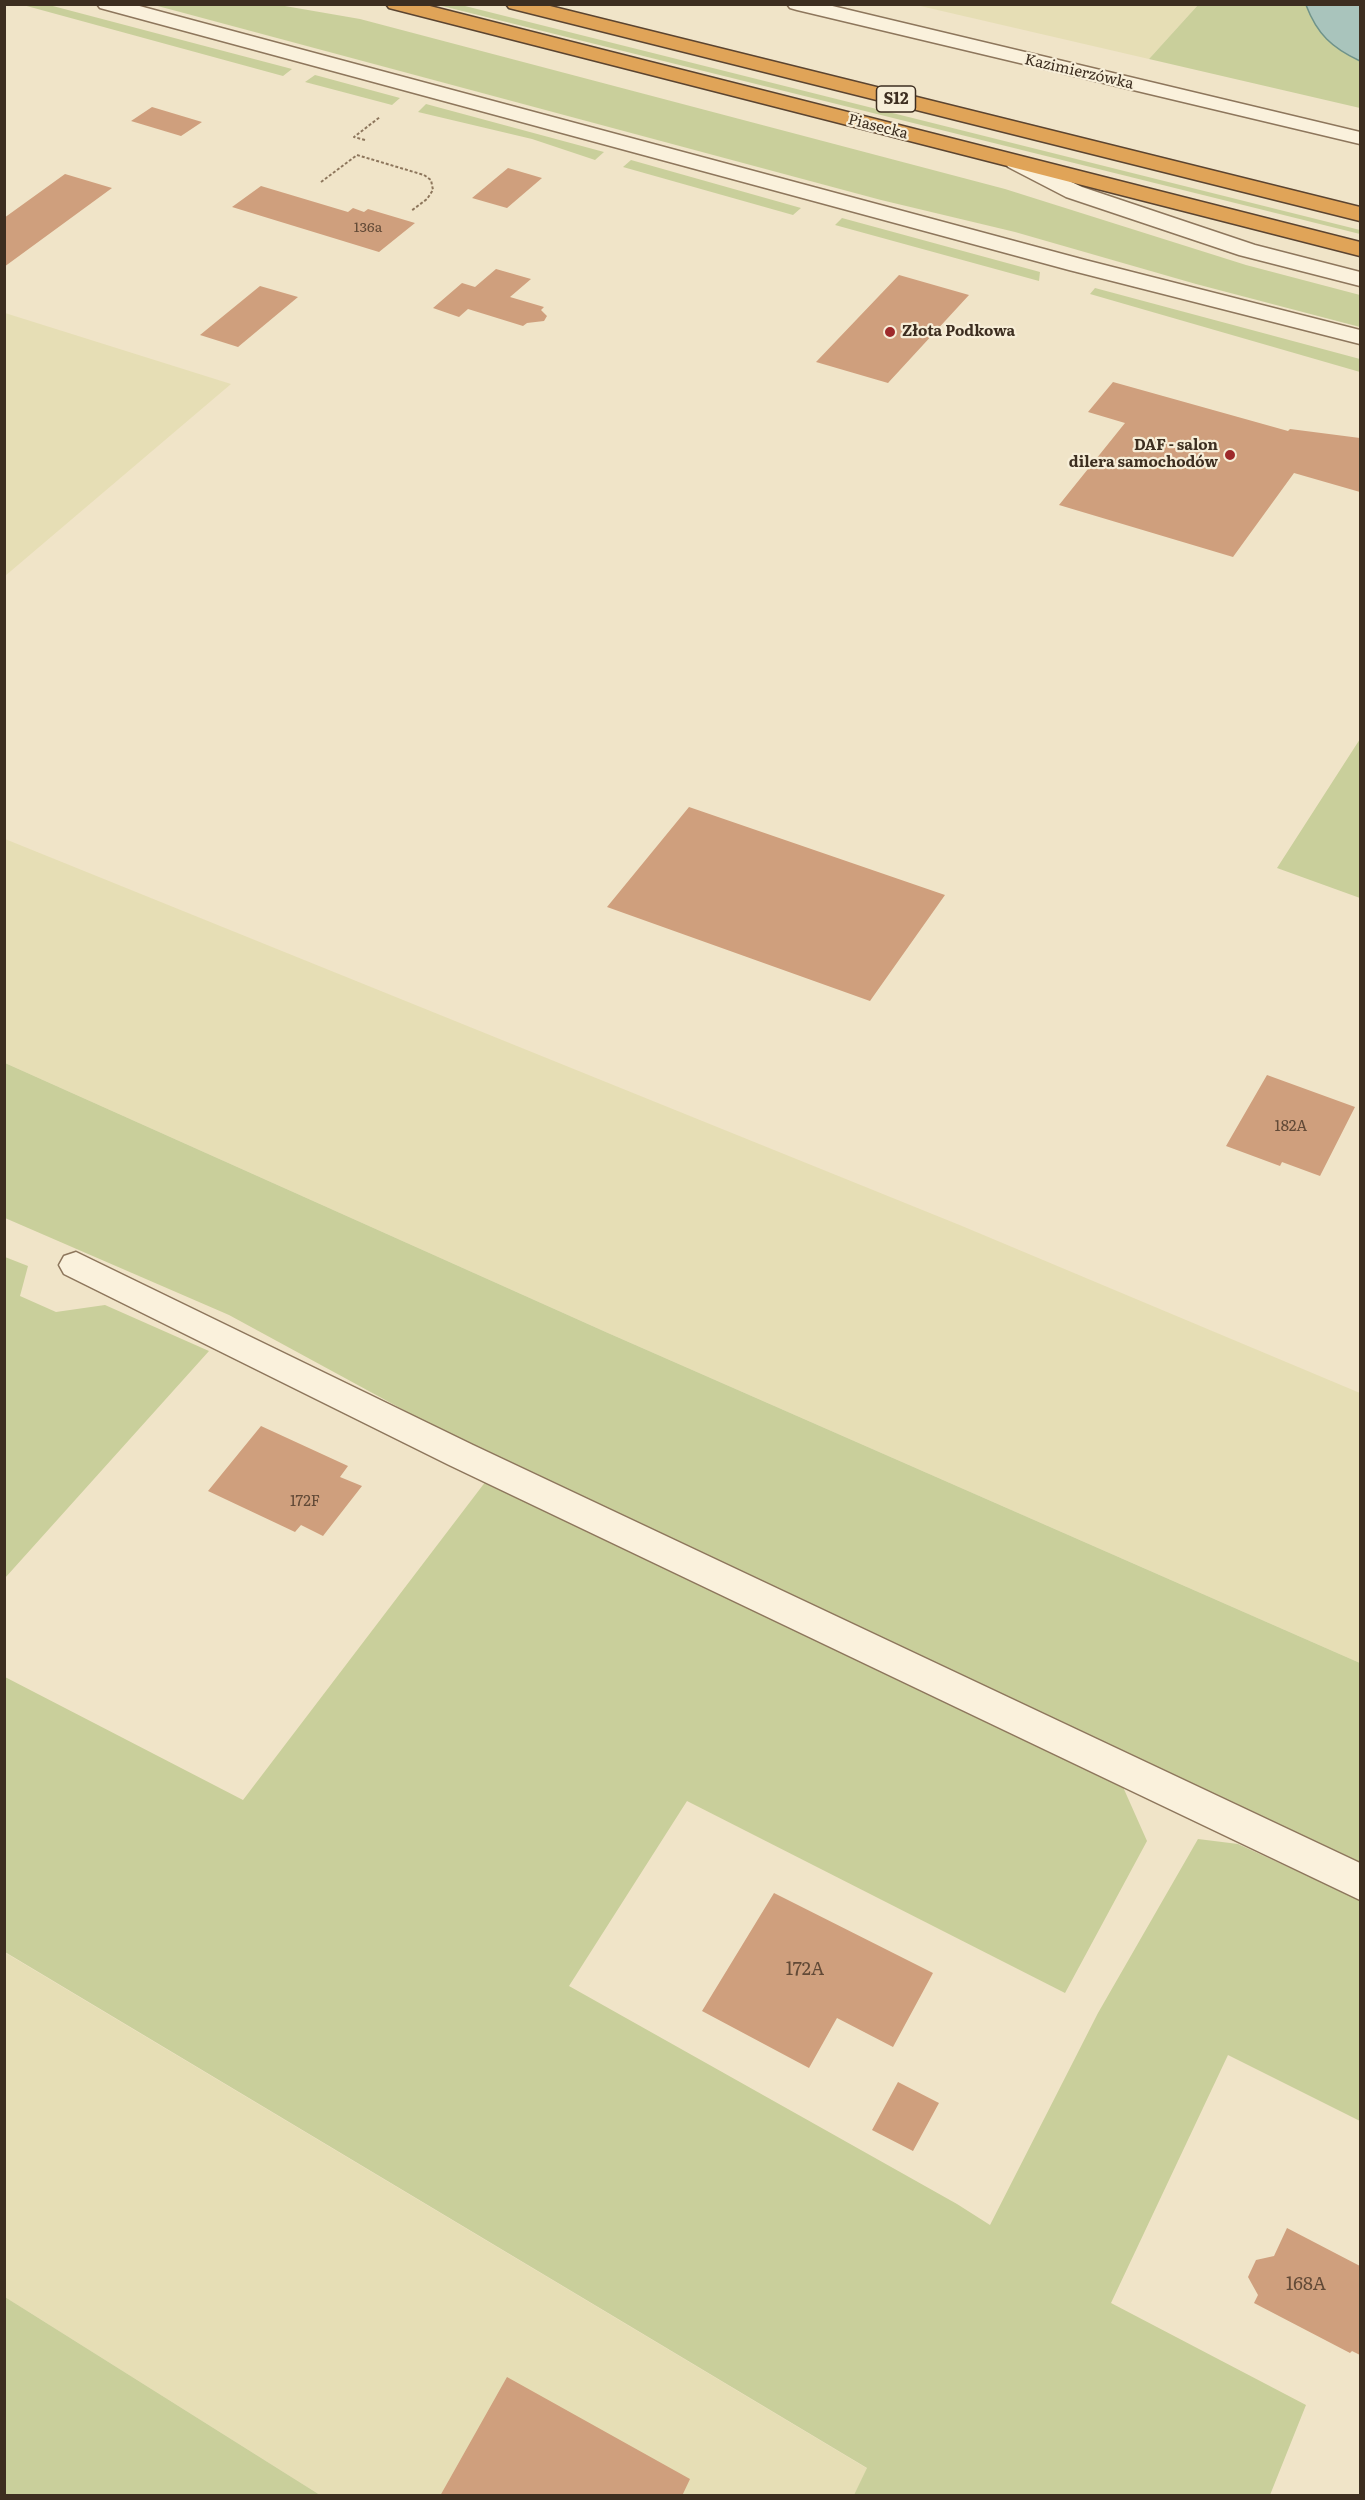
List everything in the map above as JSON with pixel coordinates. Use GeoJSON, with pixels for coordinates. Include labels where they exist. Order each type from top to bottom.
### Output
{"type":"FeatureCollection","features":[{"type":"Feature","properties":{"kind":"highway","name":"Piasecka"},"geometry":{"type":"LineString","coordinates":[[396,4],[1360,249]]}},
{"type":"Feature","properties":{"kind":"highway","name":"Piasecka"},"geometry":{"type":"LineString","coordinates":[[516,4],[1360,214]]}},
{"type":"Feature","properties":{"kind":"street"},"geometry":{"type":"LineString","coordinates":[[107,4],[1077,265],[1360,337]]}},
{"type":"Feature","properties":{"kind":"street","name":"Kazimierzówka"},"geometry":{"type":"LineString","coordinates":[[797,4],[1360,138]]}},
{"type":"Feature","properties":{"kind":"street"},"geometry":{"type":"LineString","coordinates":[[1016,162],[1074,192],[1247,250],[1360,279]]}},
{"type":"Feature","properties":{"kind":"street"},"geometry":{"type":"LineString","coordinates":[[76,1265],[482,1465],[1360,1882]]}},
{"type":"Feature","properties":{"kind":"path"},"geometry":{"type":"LineString","coordinates":[[365,140],[354,137],[387,112]]}},
{"type":"Feature","properties":{"kind":"path"},"geometry":{"type":"LineString","coordinates":[[349,153],[424,175],[432,180],[435,186],[433,191],[411,211]]}},
{"type":"Feature","properties":{"kind":"path"},"geometry":{"type":"LineString","coordinates":[[321,182],[357,155]]}},
{"type":"Feature","properties":{"kind":"shaded area"},"geometry":{"type":"Polygon","coordinates":[[[1198,4],[1149,59],[916,5],[1198,4]]]}},
{"type":"Feature","properties":{"kind":"shaded area"},"geometry":{"type":"Polygon","coordinates":[[[4,313],[231,384],[5,576],[4,313]]]}},
{"type":"Feature","properties":{"kind":"shaded area"},"geometry":{"type":"Polygon","coordinates":[[[5,839],[962,1226],[1360,1393],[1360,1663],[608,1333],[5,1063],[5,839]]]}},
{"type":"Feature","properties":{"kind":"shaded area"},"geometry":{"type":"Polygon","coordinates":[[[4,1952],[868,2469],[854,2495],[320,2495],[5,2297],[4,1952]]]}},
{"type":"Feature","properties":{"kind":"green space"},"geometry":{"type":"Polygon","coordinates":[[[23,5],[49,5],[292,69],[283,76],[23,5]]]}},
{"type":"Feature","properties":{"kind":"green space"},"geometry":{"type":"Polygon","coordinates":[[[154,5],[279,5],[360,19],[1005,189],[1246,265],[1360,295],[1360,327],[1196,284],[1015,232],[881,200],[154,5]]]}},
{"type":"Feature","properties":{"kind":"green space"},"geometry":{"type":"Polygon","coordinates":[[[438,5],[461,5],[1360,230],[1360,234],[438,5]]]}},
{"type":"Feature","properties":{"kind":"green space"},"geometry":{"type":"Polygon","coordinates":[[[1198,5],[1360,5],[1360,108],[1149,59],[1198,5]]]}},
{"type":"Feature","properties":{"kind":"green space"},"geometry":{"type":"Polygon","coordinates":[[[315,75],[400,98],[392,105],[305,82],[315,75]]]}},
{"type":"Feature","properties":{"kind":"green space"},"geometry":{"type":"Polygon","coordinates":[[[426,104],[604,152],[595,160],[532,139],[418,112],[426,104]]]}},
{"type":"Feature","properties":{"kind":"green space"},"geometry":{"type":"Polygon","coordinates":[[[631,160],[801,208],[793,215],[623,167],[631,160]]]}},
{"type":"Feature","properties":{"kind":"green space"},"geometry":{"type":"Polygon","coordinates":[[[842,218],[1040,272],[1039,281],[835,225],[842,218]]]}},
{"type":"Feature","properties":{"kind":"green space"},"geometry":{"type":"Polygon","coordinates":[[[1095,288],[1360,359],[1360,372],[1090,294],[1095,288]]]}},
{"type":"Feature","properties":{"kind":"green space"},"geometry":{"type":"Polygon","coordinates":[[[1360,739],[1360,898],[1277,868],[1360,739]]]}},
{"type":"Feature","properties":{"kind":"green space"},"geometry":{"type":"Polygon","coordinates":[[[5,1063],[608,1333],[1360,1663],[1360,1867],[1168,1780],[503,1464],[229,1315],[5,1218],[5,1063]]]}},
{"type":"Feature","properties":{"kind":"green space"},"geometry":{"type":"Polygon","coordinates":[[[5,1257],[28,1266],[20,1296],[56,1312],[105,1305],[209,1351],[5,1578],[5,1257]]]}},
{"type":"Feature","properties":{"kind":"green space"},"geometry":{"type":"Polygon","coordinates":[[[486,1481],[1123,1787],[1147,1841],[1065,1993],[687,1801],[569,1986],[957,2204],[990,2225],[1098,2013],[1198,1839],[1238,1844],[1360,1900],[1360,2121],[1228,2055],[1111,2303],[1306,2405],[1270,2495],[854,2495],[867,2468],[5,1952],[5,1677],[243,1800],[486,1481]]]}},
{"type":"Feature","properties":{"kind":"green space"},"geometry":{"type":"Polygon","coordinates":[[[5,2297],[320,2495],[5,2495],[5,2297]]]}},
{"type":"Feature","properties":{"kind":"water"},"geometry":{"type":"Polygon","coordinates":[[[1306,5],[1360,5],[1360,61],[1341,51],[1327,39],[1315,24],[1306,5]]]}},
{"type":"Feature","properties":{"kind":"building"},"geometry":{"type":"Polygon","coordinates":[[[152,107],[202,122],[181,136],[131,121],[152,107]]]}},
{"type":"Feature","properties":{"kind":"building"},"geometry":{"type":"Polygon","coordinates":[[[508,168],[542,178],[507,208],[472,198],[508,168]]]}},
{"type":"Feature","properties":{"kind":"building"},"geometry":{"type":"Polygon","coordinates":[[[65,174],[112,188],[4,267],[4,218],[65,174]]]}},
{"type":"Feature","properties":{"kind":"building"},"geometry":{"type":"Polygon","coordinates":[[[261,186],[348,212],[353,208],[364,212],[368,209],[415,223],[379,252],[232,207],[261,186]]]}},
{"type":"Feature","properties":{"kind":"building"},"geometry":{"type":"Polygon","coordinates":[[[496,269],[531,279],[510,297],[544,307],[541,310],[547,316],[544,321],[527,323],[523,326],[468,309],[459,317],[433,308],[462,283],[475,287],[496,269]]]}},
{"type":"Feature","properties":{"kind":"building","name":"Złota Podkowa"},"geometry":{"type":"Polygon","coordinates":[[[899,275],[969,295],[888,383],[816,362],[899,275]]]}},
{"type":"Feature","properties":{"kind":"building"},"geometry":{"type":"Polygon","coordinates":[[[260,286],[298,297],[238,347],[200,335],[260,286]]]}},
{"type":"Feature","properties":{"kind":"building","name":"DAF - salon dilera samochodów"},"geometry":{"type":"Polygon","coordinates":[[[1113,382],[1288,431],[1290,429],[1360,438],[1360,492],[1294,473],[1233,557],[1059,505],[1125,423],[1088,412],[1113,382]]]}},
{"type":"Feature","properties":{"kind":"building"},"geometry":{"type":"Polygon","coordinates":[[[689,807],[945,895],[870,1001],[607,907],[689,807]]]}},
{"type":"Feature","properties":{"kind":"building"},"geometry":{"type":"Polygon","coordinates":[[[1267,1075],[1355,1107],[1320,1176],[1282,1162],[1280,1166],[1226,1146],[1267,1075]]]}},
{"type":"Feature","properties":{"kind":"building"},"geometry":{"type":"Polygon","coordinates":[[[261,1426],[348,1466],[340,1477],[362,1486],[323,1536],[301,1525],[295,1532],[208,1491],[261,1426]]]}},
{"type":"Feature","properties":{"kind":"building"},"geometry":{"type":"Polygon","coordinates":[[[774,1893],[933,1973],[893,2047],[837,2018],[809,2068],[702,2011],[774,1893]]]}},
{"type":"Feature","properties":{"kind":"building"},"geometry":{"type":"Polygon","coordinates":[[[898,2082],[939,2103],[913,2151],[872,2130],[898,2082]]]}},
{"type":"Feature","properties":{"kind":"building"},"geometry":{"type":"Polygon","coordinates":[[[1287,2228],[1360,2266],[1360,2355],[1352,2351],[1350,2353],[1254,2303],[1258,2295],[1248,2277],[1256,2260],[1274,2256],[1287,2228]]]}},
{"type":"Feature","properties":{"kind":"building"},"geometry":{"type":"Polygon","coordinates":[[[507,2377],[690,2479],[682,2496],[440,2496],[507,2377]]]}},
{"type":"Feature","properties":{"kind":"place","name":"Złota Podkowa"},"geometry":{"type":"Point","coordinates":[890,332]}},
{"type":"Feature","properties":{"kind":"place","name":"DAF - salon dilera samochodów"},"geometry":{"type":"Point","coordinates":[1230,455]}}]}
